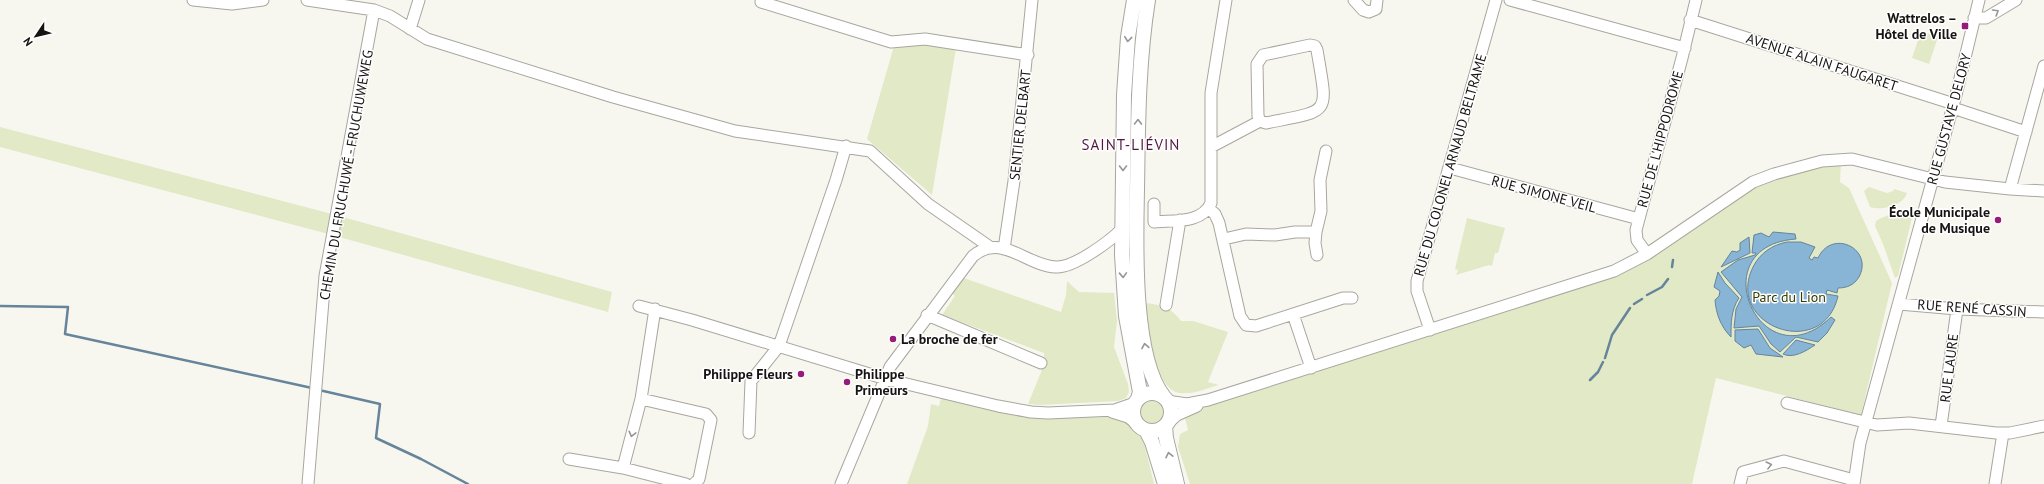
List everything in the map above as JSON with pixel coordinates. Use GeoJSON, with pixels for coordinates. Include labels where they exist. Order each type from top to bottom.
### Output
{"type":"FeatureCollection","features":[{"type":"Feature","properties":{"kind":"main road"},"geometry":{"type":"LineString","coordinates":[[1134,0],[1128,37],[1124,88],[1122,255],[1126,316],[1140,392],[1133,414],[1152,442],[1165,484]]}},
{"type":"Feature","properties":{"kind":"main road"},"geometry":{"type":"LineString","coordinates":[[1148,0],[1138,88],[1136,260],[1138,297],[1146,352],[1155,384],[1166,399],[1171,411],[1166,425],[1166,438],[1177,484]]}},
{"type":"Feature","properties":{"kind":"main road"},"geometry":{"type":"LineString","coordinates":[[1137,401],[1150,393],[1166,399]]}},
{"type":"Feature","properties":{"kind":"main road"},"geometry":{"type":"LineString","coordinates":[[1142,427],[1158,430],[1166,425]]}},
{"type":"Feature","properties":{"kind":"street"},"geometry":{"type":"LineString","coordinates":[[193,0],[232,4],[263,0]]}},
{"type":"Feature","properties":{"kind":"street"},"geometry":{"type":"LineString","coordinates":[[307,0],[374,10],[390,16],[433,41],[621,99],[735,131],[846,146],[874,153],[928,204],[990,247]]}},
{"type":"Feature","properties":{"kind":"street"},"geometry":{"type":"LineString","coordinates":[[410,29],[419,0]]}},
{"type":"Feature","properties":{"kind":"street","name":"SENTIER DELBART"},"geometry":{"type":"LineString","coordinates":[[1004,249],[1014,181],[1028,55],[1032,0]]}},
{"type":"Feature","properties":{"kind":"street"},"geometry":{"type":"LineString","coordinates":[[1154,204],[1154,222],[1196,217],[1208,208],[1212,196],[1211,93],[1226,0]]}},
{"type":"Feature","properties":{"kind":"street"},"geometry":{"type":"LineString","coordinates":[[1354,0],[1364,10],[1369,12],[1376,9],[1377,0]]}},
{"type":"Feature","properties":{"kind":"street","name":"RUE DU COLONEL ARNAUD BELTRAME"},"geometry":{"type":"LineString","coordinates":[[1430,330],[1417,291],[1417,281],[1496,0]]}},
{"type":"Feature","properties":{"kind":"street"},"geometry":{"type":"LineString","coordinates":[[1510,0],[1685,48]]}},
{"type":"Feature","properties":{"kind":"street","name":"RUE DE L'HIPPODROME"},"geometry":{"type":"LineString","coordinates":[[1647,254],[1636,237],[1638,219],[1685,48],[1690,20],[1696,0]]}},
{"type":"Feature","properties":{"kind":"street","name":"RUE GUSTAVE DELORY"},"geometry":{"type":"LineString","coordinates":[[1854,482],[1857,458],[1866,422],[1953,106],[1979,0]]}},
{"type":"Feature","properties":{"kind":"street"},"geometry":{"type":"LineString","coordinates":[[1974,18],[1986,18],[2016,0]]}},
{"type":"Feature","properties":{"kind":"street"},"geometry":{"type":"LineString","coordinates":[[761,2],[891,42],[925,39],[1028,55]]}},
{"type":"Feature","properties":{"kind":"street","name":"CHEMIN DU FRUCHUWÉ - FRUCHUWEWEG"},"geometry":{"type":"LineString","coordinates":[[308,484],[325,276],[374,10]]}},
{"type":"Feature","properties":{"kind":"street","name":"AVENUE ALAIN FAUGARET"},"geometry":{"type":"LineString","coordinates":[[1690,20],[1953,106],[2026,132]]}},
{"type":"Feature","properties":{"kind":"street"},"geometry":{"type":"LineString","coordinates":[[1211,147],[1260,121],[1266,123],[1313,114],[1320,109],[1325,96],[1315,46],[1310,45],[1263,55],[1258,59],[1258,116],[1260,121]]}},
{"type":"Feature","properties":{"kind":"street"},"geometry":{"type":"LineString","coordinates":[[2010,190],[2042,82],[2044,66]]}},
{"type":"Feature","properties":{"kind":"street"},"geometry":{"type":"LineString","coordinates":[[749,433],[751,381],[779,346],[836,180],[846,146]]}},
{"type":"Feature","properties":{"kind":"street"},"geometry":{"type":"LineString","coordinates":[[1317,255],[1315,244],[1321,211],[1320,180],[1326,151]]}},
{"type":"Feature","properties":{"kind":"street"},"geometry":{"type":"LineString","coordinates":[[1166,399],[1186,404],[1208,400],[1624,267],[1647,254],[1745,187],[1764,178],[1809,164],[1833,159],[1852,159],[1933,180],[2010,190],[2044,191]]}},
{"type":"Feature","properties":{"kind":"street","name":"RUE SIMONE VEIL"},"geometry":{"type":"LineString","coordinates":[[1450,168],[1638,219]]}},
{"type":"Feature","properties":{"kind":"street"},"geometry":{"type":"LineString","coordinates":[[1208,208],[1217,218],[1224,239],[1240,316],[1244,323],[1249,326],[1256,326],[1342,298],[1352,298]]}},
{"type":"Feature","properties":{"kind":"street"},"geometry":{"type":"LineString","coordinates":[[1166,305],[1180,220]]}},
{"type":"Feature","properties":{"kind":"street"},"geometry":{"type":"LineString","coordinates":[[841,484],[886,379],[890,366],[973,256],[982,249],[990,247],[1004,249],[1055,267],[1074,262],[1099,247],[1122,229]]}},
{"type":"Feature","properties":{"kind":"street"},"geometry":{"type":"LineString","coordinates":[[1224,239],[1251,233],[1275,235],[1295,232],[1316,232]]}},
{"type":"Feature","properties":{"kind":"street"},"geometry":{"type":"LineString","coordinates":[[1099,247],[1112,248],[1122,255]]}},
{"type":"Feature","properties":{"kind":"street","name":"RUE RENÉ CASSIN"},"geometry":{"type":"LineString","coordinates":[[1899,304],[1956,310],[2044,312]]}},
{"type":"Feature","properties":{"kind":"street"},"geometry":{"type":"LineString","coordinates":[[639,306],[655,309],[886,379],[952,396],[1031,412],[1098,411],[1121,409],[1137,401]]}},
{"type":"Feature","properties":{"kind":"street"},"geometry":{"type":"LineString","coordinates":[[623,468],[641,399],[655,309]]}},
{"type":"Feature","properties":{"kind":"street","name":"RUE LAURE"},"geometry":{"type":"LineString","coordinates":[[1941,426],[1956,310]]}},
{"type":"Feature","properties":{"kind":"street"},"geometry":{"type":"LineString","coordinates":[[1293,314],[1311,368]]}},
{"type":"Feature","properties":{"kind":"street"},"geometry":{"type":"LineString","coordinates":[[927,315],[1041,363]]}},
{"type":"Feature","properties":{"kind":"street"},"geometry":{"type":"LineString","coordinates":[[641,399],[706,414],[711,420],[699,478],[694,484]]}},
{"type":"Feature","properties":{"kind":"street"},"geometry":{"type":"LineString","coordinates":[[1166,425],[1181,413],[1208,400]]}},
{"type":"Feature","properties":{"kind":"street"},"geometry":{"type":"LineString","coordinates":[[1787,403],[1877,426],[1909,423],[2003,433],[2044,426]]}},
{"type":"Feature","properties":{"kind":"street"},"geometry":{"type":"LineString","coordinates":[[1098,411],[1124,415],[1142,427]]}},
{"type":"Feature","properties":{"kind":"street"},"geometry":{"type":"LineString","coordinates":[[1995,484],[2003,433]]}},
{"type":"Feature","properties":{"kind":"street"},"geometry":{"type":"LineString","coordinates":[[569,459],[623,468],[686,484]]}},
{"type":"Feature","properties":{"kind":"street"},"geometry":{"type":"LineString","coordinates":[[1740,484],[1743,472],[1784,461],[1854,482]]}},
{"type":"Feature","properties":{"kind":"green space"},"geometry":{"type":"Polygon","coordinates":[[[1921,31],[1938,37],[1929,64],[1912,58],[1921,31]]]}},
{"type":"Feature","properties":{"kind":"green space"},"geometry":{"type":"Polygon","coordinates":[[[913,41],[956,48],[932,195],[867,139],[894,46],[913,41]]]}},
{"type":"Feature","properties":{"kind":"green space"},"geometry":{"type":"Polygon","coordinates":[[[0,127],[332,214],[612,292],[608,312],[332,235],[0,147],[0,127]]]}},
{"type":"Feature","properties":{"kind":"green space","name":"Parc du Lion"},"geometry":{"type":"Polygon","coordinates":[[[1841,162],[1840,182],[1849,188],[1892,283],[1861,415],[1716,378],[1692,484],[1190,484],[1178,447],[1180,434],[1188,430],[1184,414],[1217,402],[1595,281],[1752,187],[1798,169],[1841,162]]]}},
{"type":"Feature","properties":{"kind":"green space"},"geometry":{"type":"Polygon","coordinates":[[[1869,187],[1887,193],[1893,191],[1894,189],[1907,193],[1901,201],[1896,204],[1885,208],[1875,208],[1870,207],[1864,191],[1869,187]]]}},
{"type":"Feature","properties":{"kind":"green space"},"geometry":{"type":"Polygon","coordinates":[[[1905,209],[1913,210],[1898,276],[1895,278],[1875,226],[1876,221],[1881,218],[1905,209]]]}},
{"type":"Feature","properties":{"kind":"green space"},"geometry":{"type":"Polygon","coordinates":[[[1467,218],[1505,228],[1498,253],[1495,253],[1492,266],[1489,265],[1456,275],[1458,270],[1455,269],[1467,218]]]}},
{"type":"Feature","properties":{"kind":"green space"},"geometry":{"type":"Polygon","coordinates":[[[961,277],[1061,312],[1066,295],[1067,281],[1079,292],[1114,293],[1117,321],[1114,347],[1128,384],[1129,392],[1126,398],[1118,401],[1040,405],[1028,404],[1044,365],[1044,353],[942,315],[955,296],[951,292],[961,277]]]}},
{"type":"Feature","properties":{"kind":"green space"},"geometry":{"type":"Polygon","coordinates":[[[1146,303],[1170,310],[1181,321],[1193,321],[1228,332],[1208,382],[1219,385],[1190,393],[1180,393],[1171,389],[1164,381],[1158,369],[1150,340],[1146,303]]]}},
{"type":"Feature","properties":{"kind":"green space"},"geometry":{"type":"Polygon","coordinates":[[[941,398],[1009,412],[1118,416],[1129,422],[1143,438],[1154,484],[907,484],[928,426],[931,404],[939,406],[941,398]]]}},
{"type":"Feature","properties":{"kind":"green space"},"geometry":{"type":"Polygon","coordinates":[[[1152,398],[1162,402],[1166,412],[1162,422],[1152,426],[1142,422],[1138,412],[1142,402],[1152,398]]]}},
{"type":"Feature","properties":{"kind":"water"},"geometry":{"type":"Polygon","coordinates":[[[1773,232],[1795,234],[1796,239],[1767,247],[1751,264],[1746,285],[1751,306],[1764,324],[1782,334],[1805,333],[1831,317],[1835,320],[1827,333],[1818,342],[1796,337],[1780,352],[1771,344],[1759,326],[1734,328],[1736,309],[1742,297],[1721,272],[1738,260],[1755,255],[1756,253],[1752,253],[1754,235],[1761,233],[1769,237],[1773,232]]]}},
{"type":"Feature","properties":{"kind":"water"},"geometry":{"type":"Polygon","coordinates":[[[1749,237],[1750,253],[1721,267],[1732,251],[1737,252],[1740,250],[1740,243],[1749,237]]]}},
{"type":"Feature","properties":{"kind":"water"},"geometry":{"type":"Polygon","coordinates":[[[1787,242],[1801,242],[1815,247],[1809,258],[1812,260],[1814,257],[1818,258],[1824,249],[1832,244],[1841,243],[1856,251],[1861,258],[1862,267],[1859,277],[1853,284],[1847,287],[1838,288],[1837,293],[1827,290],[1826,294],[1838,296],[1829,316],[1814,328],[1797,331],[1779,328],[1763,320],[1752,306],[1748,288],[1753,267],[1767,250],[1776,245],[1787,242]]]}},
{"type":"Feature","properties":{"kind":"water"},"geometry":{"type":"Polygon","coordinates":[[[1718,272],[1725,283],[1739,298],[1733,312],[1731,337],[1722,325],[1715,300],[1719,296],[1720,291],[1714,287],[1718,272]]]}},
{"type":"Feature","properties":{"kind":"water"},"geometry":{"type":"Polygon","coordinates":[[[1758,329],[1770,348],[1783,357],[1756,354],[1751,345],[1744,348],[1735,341],[1735,330],[1758,329]]]}},
{"type":"Feature","properties":{"kind":"water"},"geometry":{"type":"Polygon","coordinates":[[[1796,340],[1815,345],[1804,352],[1795,355],[1791,356],[1783,354],[1796,340]]]}},
{"type":"Feature","properties":{"kind":"waterway"},"geometry":{"type":"LineString","coordinates":[[1672,267],[1673,260]]}},
{"type":"Feature","properties":{"kind":"waterway"},"geometry":{"type":"LineString","coordinates":[[1647,295],[1662,287],[1668,279]]}},
{"type":"Feature","properties":{"kind":"waterway"},"geometry":{"type":"LineString","coordinates":[[1634,304],[1642,299]]}},
{"type":"Feature","properties":{"kind":"waterway"},"geometry":{"type":"LineString","coordinates":[[0,306],[68,307],[65,334],[312,388]]}},
{"type":"Feature","properties":{"kind":"waterway"},"geometry":{"type":"LineString","coordinates":[[1605,358],[1612,335],[1630,308]]}},
{"type":"Feature","properties":{"kind":"waterway"},"geometry":{"type":"LineString","coordinates":[[1590,380],[1598,372],[1603,362]]}},
{"type":"Feature","properties":{"kind":"waterway"},"geometry":{"type":"LineString","coordinates":[[319,390],[380,404],[376,438],[421,459],[468,484]]}},
{"type":"Feature","properties":{"kind":"place","name":"Wattrelos – Hôtel de Ville"},"geometry":{"type":"Point","coordinates":[1965,26]}},
{"type":"Feature","properties":{"kind":"place","name":"École Municipale de Musique"},"geometry":{"type":"Point","coordinates":[1998,220]}},
{"type":"Feature","properties":{"kind":"place","name":"La broche de fer"},"geometry":{"type":"Point","coordinates":[893,339]}},
{"type":"Feature","properties":{"kind":"place","name":"Philippe Fleurs"},"geometry":{"type":"Point","coordinates":[801,374]}},
{"type":"Feature","properties":{"kind":"place","name":"Philippe Primeurs"},"geometry":{"type":"Point","coordinates":[847,382]}},
{"type":"Feature","properties":{"kind":"district","name":"SAINT-LIÉVIN"},"geometry":{"type":"Point","coordinates":[1131,144]}}]}
